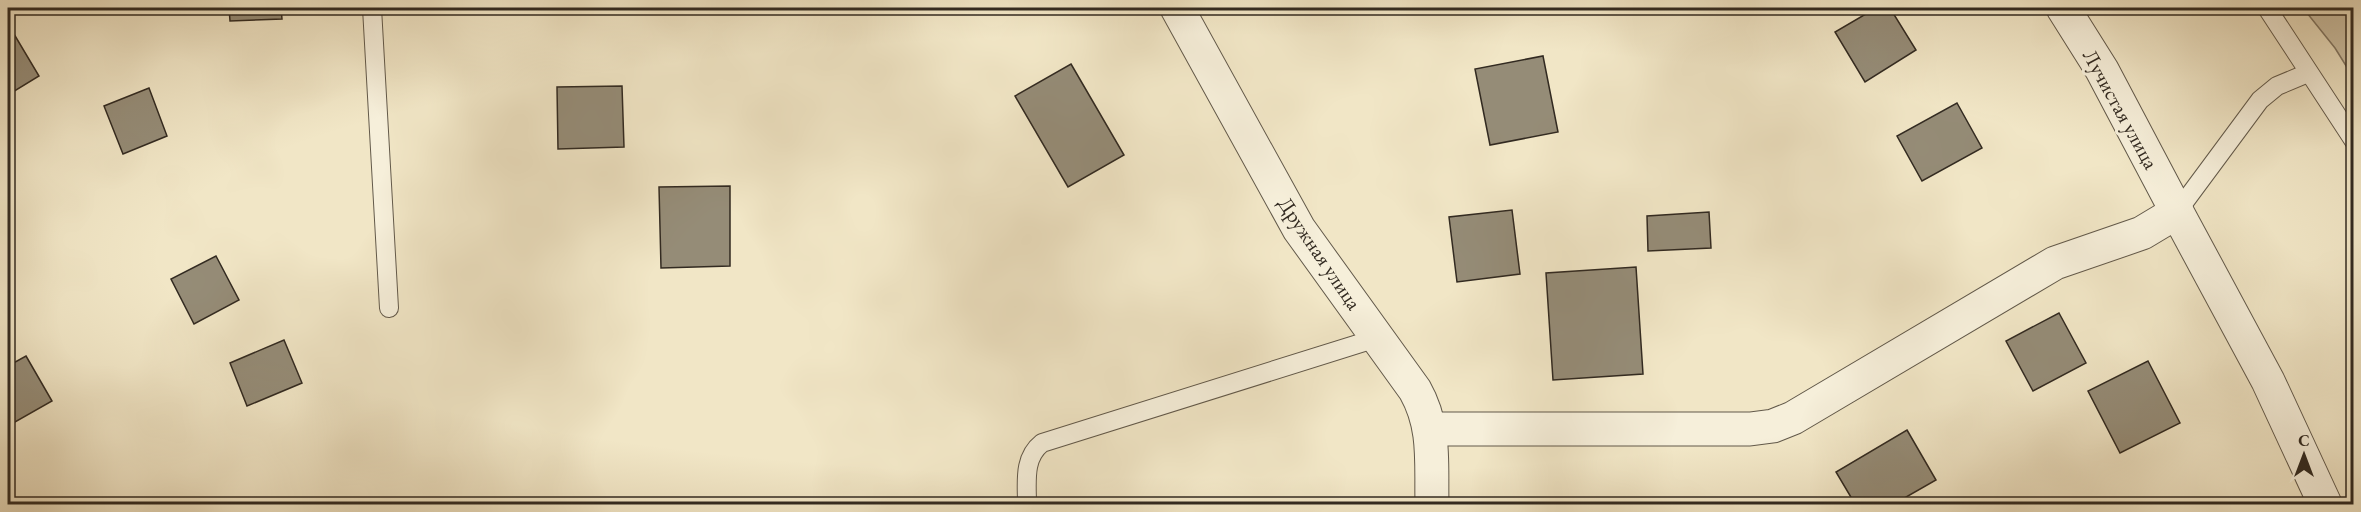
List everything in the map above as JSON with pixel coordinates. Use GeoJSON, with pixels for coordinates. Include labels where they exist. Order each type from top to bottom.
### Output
{"type":"FeatureCollection","features":[{"type":"Feature","properties":{"kind":"street","name":"Дружная улица"},"geometry":{"type":"LineString","coordinates":[[1177,8],[1299,229],[1415,390],[1425,408],[1431,429],[1432,504]]}},
{"type":"Feature","properties":{"kind":"street","name":"Лучистая улица"},"geometry":{"type":"LineString","coordinates":[[2062,8],[2102,70],[2268,381],[2325,504]]}},
{"type":"Feature","properties":{"kind":"street"},"geometry":{"type":"LineString","coordinates":[[1431,429],[1750,429],[1773,426],[1793,418],[2055,263],[2142,233],[2177,212]]}},
{"type":"Feature","properties":{"kind":"lane"},"geometry":{"type":"LineString","coordinates":[[372,8],[389,308]]}},
{"type":"Feature","properties":{"kind":"lane"},"geometry":{"type":"LineString","coordinates":[[2267,8],[2354,141]]}},
{"type":"Feature","properties":{"kind":"lane"},"geometry":{"type":"LineString","coordinates":[[2177,212],[2260,100],[2277,86],[2308,73]]}},
{"type":"Feature","properties":{"kind":"lane"},"geometry":{"type":"LineString","coordinates":[[1027,504],[1028,464],[1032,451],[1042,443],[1377,338]]}},
{"type":"Feature","properties":{"kind":"shaded area"},"geometry":{"type":"Polygon","coordinates":[[[2303,8],[2353,8],[2353,77],[2335,48],[2303,8]]]}},
{"type":"Feature","properties":{"kind":"building"},"geometry":{"type":"Polygon","coordinates":[[[229,8],[281,8],[282,19],[230,21],[229,8]]]}},
{"type":"Feature","properties":{"kind":"building"},"geometry":{"type":"Polygon","coordinates":[[[1876,8],[1890,8],[1916,50],[1865,82],[1835,32],[1876,8]]]}},
{"type":"Feature","properties":{"kind":"building"},"geometry":{"type":"Polygon","coordinates":[[[8,24],[39,76],[8,95],[8,24]]]}},
{"type":"Feature","properties":{"kind":"building"},"geometry":{"type":"Polygon","coordinates":[[[1543,56],[1558,132],[1490,145],[1475,69],[1543,56]]]}},
{"type":"Feature","properties":{"kind":"building"},"geometry":{"type":"Polygon","coordinates":[[[1071,64],[1124,155],[1068,187],[1015,96],[1071,64]]]}},
{"type":"Feature","properties":{"kind":"building"},"geometry":{"type":"Polygon","coordinates":[[[622,86],[624,147],[558,149],[557,87],[622,86]]]}},
{"type":"Feature","properties":{"kind":"building"},"geometry":{"type":"Polygon","coordinates":[[[149,88],[167,136],[123,154],[104,106],[149,88]]]}},
{"type":"Feature","properties":{"kind":"building"},"geometry":{"type":"Polygon","coordinates":[[[1957,103],[1982,148],[1922,181],[1897,136],[1957,103]]]}},
{"type":"Feature","properties":{"kind":"building"},"geometry":{"type":"Polygon","coordinates":[[[730,186],[730,266],[661,268],[659,187],[730,186]]]}},
{"type":"Feature","properties":{"kind":"building"},"geometry":{"type":"Polygon","coordinates":[[[1512,210],[1520,274],[1457,282],[1449,217],[1512,210]]]}},
{"type":"Feature","properties":{"kind":"building"},"geometry":{"type":"Polygon","coordinates":[[[1709,212],[1711,248],[1648,251],[1647,216],[1709,212]]]}},
{"type":"Feature","properties":{"kind":"building"},"geometry":{"type":"Polygon","coordinates":[[[216,256],[239,300],[194,324],[171,279],[216,256]]]}},
{"type":"Feature","properties":{"kind":"building"},"geometry":{"type":"Polygon","coordinates":[[[1636,267],[1643,374],[1553,380],[1546,273],[1636,267]]]}},
{"type":"Feature","properties":{"kind":"building"},"geometry":{"type":"Polygon","coordinates":[[[2059,313],[2086,363],[2033,391],[2006,341],[2059,313]]]}},
{"type":"Feature","properties":{"kind":"building"},"geometry":{"type":"Polygon","coordinates":[[[284,340],[302,383],[247,406],[230,363],[284,340]]]}},
{"type":"Feature","properties":{"kind":"building"},"geometry":{"type":"Polygon","coordinates":[[[26,356],[52,401],[8,426],[8,366],[26,356]]]}},
{"type":"Feature","properties":{"kind":"building"},"geometry":{"type":"Polygon","coordinates":[[[2148,361],[2180,423],[2120,453],[2088,391],[2148,361]]]}},
{"type":"Feature","properties":{"kind":"building"},"geometry":{"type":"Polygon","coordinates":[[[1907,430],[1936,480],[1894,504],[1855,504],[1836,472],[1907,430]]]}}]}
